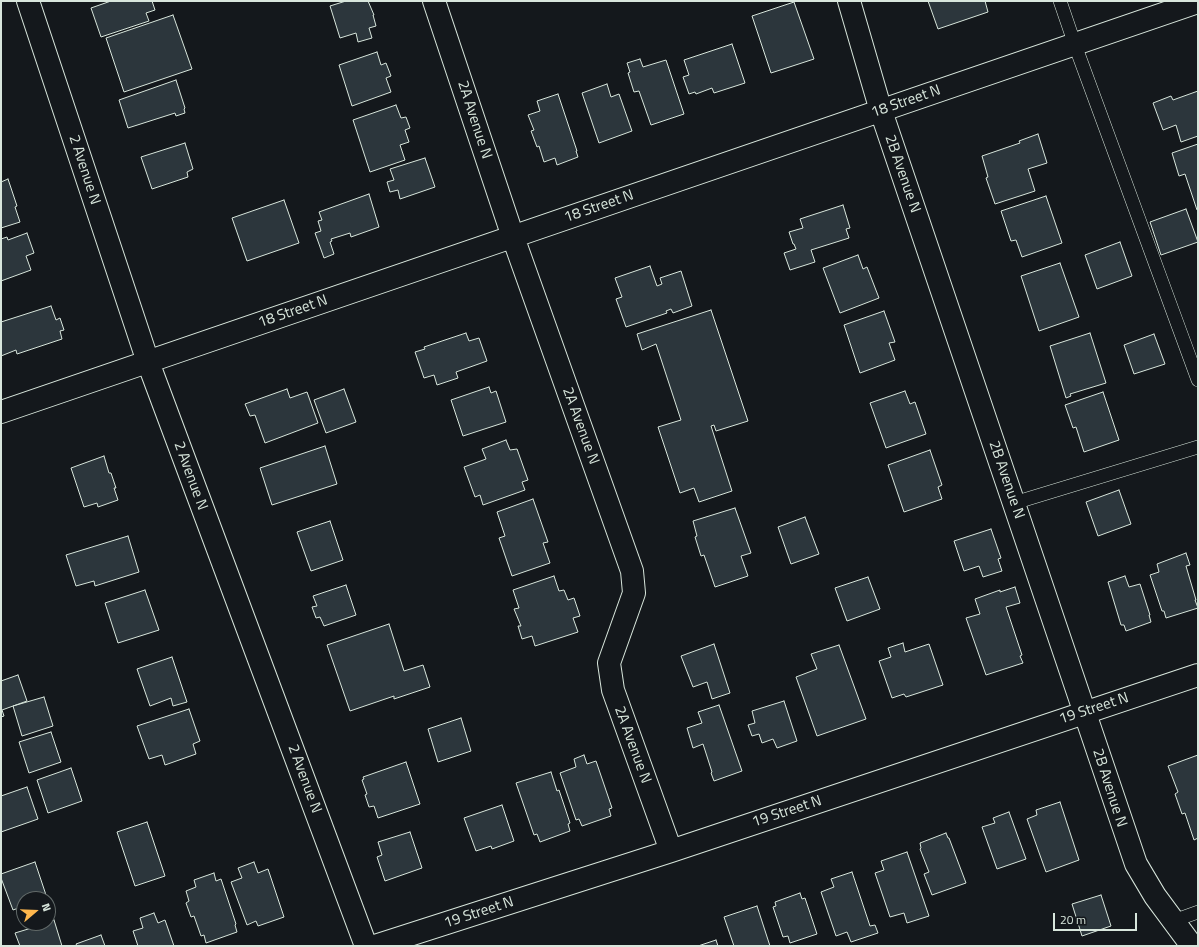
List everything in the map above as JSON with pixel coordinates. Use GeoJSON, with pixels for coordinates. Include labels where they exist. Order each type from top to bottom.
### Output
{"type":"FeatureCollection","features":[{"type":"Feature","properties":{"kind":"street","name":"2 Avenue N"},"geometry":{"type":"LineString","coordinates":[[28,1],[148,362],[366,946]]}},
{"type":"Feature","properties":{"kind":"street","name":"2A Avenue N"},"geometry":{"type":"LineString","coordinates":[[434,1],[513,237],[632,571],[634,592],[609,663],[613,690],[671,851]]}},
{"type":"Feature","properties":{"kind":"street","name":"2B Avenue N"},"geometry":{"type":"LineString","coordinates":[[849,1],[881,111],[1136,864],[1155,896],[1192,946]]}},
{"type":"Feature","properties":{"kind":"street","name":"18 Street N"},"geometry":{"type":"LineString","coordinates":[[1,412],[1198,2]]}},
{"type":"Feature","properties":{"kind":"street","name":"19 Street N"},"geometry":{"type":"LineString","coordinates":[[375,946],[671,851],[1198,675]]}},
{"type":"Feature","properties":{"kind":"lane"},"geometry":{"type":"LineString","coordinates":[[1060,1],[1198,380]]}},
{"type":"Feature","properties":{"kind":"lane"},"geometry":{"type":"LineString","coordinates":[[1014,503],[1198,447]]}},
{"type":"Feature","properties":{"kind":"lane"},"geometry":{"type":"LineString","coordinates":[[1173,921],[1198,912]]}},
{"type":"Feature","properties":{"kind":"building"},"geometry":{"type":"Polygon","coordinates":[[[111,1],[152,1],[155,10],[146,13],[149,21],[101,37],[91,8],[111,1]]]}},
{"type":"Feature","properties":{"kind":"building"},"geometry":{"type":"Polygon","coordinates":[[[346,1],[368,1],[374,15],[376,26],[369,28],[372,38],[358,42],[356,33],[340,38],[330,6],[346,1]]]}},
{"type":"Feature","properties":{"kind":"building"},"geometry":{"type":"Polygon","coordinates":[[[928,1],[985,1],[988,12],[938,29],[928,1]]]}},
{"type":"Feature","properties":{"kind":"building"},"geometry":{"type":"Polygon","coordinates":[[[794,2],[814,59],[771,73],[752,16],[794,2]]]}},
{"type":"Feature","properties":{"kind":"building"},"geometry":{"type":"Polygon","coordinates":[[[173,15],[192,69],[124,92],[106,38],[173,15]]]}},
{"type":"Feature","properties":{"kind":"building"},"geometry":{"type":"Polygon","coordinates":[[[732,44],[745,83],[714,93],[712,88],[696,94],[695,92],[689,94],[683,77],[689,75],[684,60],[732,44]]]}},
{"type":"Feature","properties":{"kind":"building"},"geometry":{"type":"Polygon","coordinates":[[[377,52],[381,65],[386,63],[391,76],[386,78],[391,92],[352,106],[339,65],[377,52]]]}},
{"type":"Feature","properties":{"kind":"building"},"geometry":{"type":"Polygon","coordinates":[[[640,59],[643,67],[666,60],[684,114],[651,125],[639,91],[634,92],[628,73],[630,72],[627,63],[640,59]]]}},
{"type":"Feature","properties":{"kind":"building"},"geometry":{"type":"Polygon","coordinates":[[[176,80],[185,108],[185,113],[176,116],[175,113],[128,128],[119,100],[176,80]]]}},
{"type":"Feature","properties":{"kind":"building"},"geometry":{"type":"Polygon","coordinates":[[[607,84],[611,97],[619,94],[632,131],[599,143],[582,93],[607,84]]]}},
{"type":"Feature","properties":{"kind":"building"},"geometry":{"type":"Polygon","coordinates":[[[1198,91],[1198,136],[1181,142],[1176,125],[1163,130],[1153,103],[1171,96],[1173,100],[1198,91]]]}},
{"type":"Feature","properties":{"kind":"building"},"geometry":{"type":"Polygon","coordinates":[[[558,94],[578,157],[557,165],[555,158],[544,162],[539,146],[537,147],[531,131],[534,130],[528,115],[540,111],[537,101],[558,94]]]}},
{"type":"Feature","properties":{"kind":"building"},"geometry":{"type":"Polygon","coordinates":[[[396,105],[401,118],[406,117],[410,128],[405,130],[409,142],[400,145],[405,160],[370,172],[353,120],[396,105]]]}},
{"type":"Feature","properties":{"kind":"building"},"geometry":{"type":"Polygon","coordinates":[[[1038,134],[1047,163],[1028,169],[1035,191],[995,204],[986,178],[988,177],[982,156],[1020,143],[1019,141],[1038,134]]]}},
{"type":"Feature","properties":{"kind":"building"},"geometry":{"type":"Polygon","coordinates":[[[185,143],[193,169],[187,172],[188,177],[152,189],[141,157],[185,143]]]}},
{"type":"Feature","properties":{"kind":"building"},"geometry":{"type":"Polygon","coordinates":[[[1198,144],[1197,210],[1185,174],[1179,176],[1172,153],[1198,144]]]}},
{"type":"Feature","properties":{"kind":"building"},"geometry":{"type":"Polygon","coordinates":[[[425,158],[435,187],[400,199],[398,190],[390,192],[387,182],[394,180],[390,169],[425,158]]]}},
{"type":"Feature","properties":{"kind":"building"},"geometry":{"type":"Polygon","coordinates":[[[8,179],[17,206],[15,207],[20,222],[1,228],[1,182],[8,179]]]}},
{"type":"Feature","properties":{"kind":"building"},"geometry":{"type":"Polygon","coordinates":[[[369,194],[379,227],[351,237],[350,233],[331,239],[332,241],[330,242],[334,254],[324,258],[315,233],[321,231],[318,221],[322,220],[319,212],[369,194]]]}},
{"type":"Feature","properties":{"kind":"building"},"geometry":{"type":"Polygon","coordinates":[[[1046,196],[1062,243],[1022,257],[1016,240],[1011,241],[1001,211],[1046,196]]]}},
{"type":"Feature","properties":{"kind":"building"},"geometry":{"type":"Polygon","coordinates":[[[284,200],[299,243],[247,261],[232,218],[284,200]]]}},
{"type":"Feature","properties":{"kind":"building"},"geometry":{"type":"Polygon","coordinates":[[[843,205],[850,228],[846,229],[849,238],[811,250],[815,262],[790,270],[784,253],[796,249],[789,232],[803,228],[800,219],[843,205]]]}},
{"type":"Feature","properties":{"kind":"building"},"geometry":{"type":"Polygon","coordinates":[[[1186,209],[1198,242],[1161,255],[1150,222],[1186,209]]]}},
{"type":"Feature","properties":{"kind":"building"},"geometry":{"type":"Polygon","coordinates":[[[27,233],[34,253],[26,256],[31,270],[1,281],[1,239],[7,237],[8,240],[27,233]]]}},
{"type":"Feature","properties":{"kind":"building"},"geometry":{"type":"Polygon","coordinates":[[[1120,242],[1132,276],[1097,289],[1085,255],[1120,242]]]}},
{"type":"Feature","properties":{"kind":"building"},"geometry":{"type":"Polygon","coordinates":[[[858,255],[863,269],[867,267],[879,298],[840,313],[823,268],[858,255]]]}},
{"type":"Feature","properties":{"kind":"building"},"geometry":{"type":"Polygon","coordinates":[[[1060,263],[1079,317],[1039,331],[1021,276],[1060,263]]]}},
{"type":"Feature","properties":{"kind":"building"},"geometry":{"type":"Polygon","coordinates":[[[650,266],[657,286],[662,284],[660,278],[681,271],[692,306],[673,313],[671,309],[666,311],[667,313],[626,327],[616,299],[622,297],[615,278],[650,266]]]}},
{"type":"Feature","properties":{"kind":"building"},"geometry":{"type":"Polygon","coordinates":[[[51,306],[56,320],[60,318],[64,330],[60,331],[62,339],[17,354],[16,350],[1,356],[1,322],[51,306]]]}},
{"type":"Feature","properties":{"kind":"building"},"geometry":{"type":"Polygon","coordinates":[[[711,310],[748,421],[716,431],[714,425],[711,426],[732,491],[699,502],[694,488],[680,493],[658,427],[681,420],[656,344],[642,350],[637,334],[711,310]]]}},
{"type":"Feature","properties":{"kind":"building"},"geometry":{"type":"Polygon","coordinates":[[[884,311],[895,342],[889,343],[895,360],[860,373],[844,325],[884,311]]]}},
{"type":"Feature","properties":{"kind":"building"},"geometry":{"type":"Polygon","coordinates":[[[466,333],[469,341],[479,338],[487,361],[456,372],[458,378],[437,385],[434,375],[424,378],[415,352],[425,349],[424,347],[466,333]]]}},
{"type":"Feature","properties":{"kind":"building"},"geometry":{"type":"Polygon","coordinates":[[[1090,333],[1106,383],[1070,394],[1071,396],[1066,398],[1050,346],[1090,333]]]}},
{"type":"Feature","properties":{"kind":"building"},"geometry":{"type":"Polygon","coordinates":[[[1154,334],[1165,364],[1134,374],[1124,345],[1154,334]]]}},
{"type":"Feature","properties":{"kind":"building"},"geometry":{"type":"Polygon","coordinates":[[[489,387],[491,393],[496,391],[506,422],[463,436],[451,400],[489,387]]]}},
{"type":"Feature","properties":{"kind":"building"},"geometry":{"type":"Polygon","coordinates":[[[287,389],[290,398],[307,392],[318,423],[265,443],[255,415],[250,416],[245,404],[287,389]]]}},
{"type":"Feature","properties":{"kind":"building"},"geometry":{"type":"Polygon","coordinates":[[[344,389],[356,422],[326,433],[314,400],[344,389]]]}},
{"type":"Feature","properties":{"kind":"building"},"geometry":{"type":"Polygon","coordinates":[[[905,391],[910,404],[915,402],[926,434],[886,448],[870,403],[905,391]]]}},
{"type":"Feature","properties":{"kind":"building"},"geometry":{"type":"Polygon","coordinates":[[[1103,392],[1119,440],[1084,452],[1076,427],[1073,428],[1065,405],[1103,392]]]}},
{"type":"Feature","properties":{"kind":"building"},"geometry":{"type":"Polygon","coordinates":[[[506,440],[510,450],[517,449],[528,480],[522,482],[525,490],[483,505],[480,495],[475,497],[464,467],[486,459],[482,449],[506,440]]]}},
{"type":"Feature","properties":{"kind":"building"},"geometry":{"type":"Polygon","coordinates":[[[325,446],[337,484],[272,505],[260,468],[325,446]]]}},
{"type":"Feature","properties":{"kind":"building"},"geometry":{"type":"Polygon","coordinates":[[[930,450],[942,485],[938,487],[942,499],[904,512],[888,465],[930,450]]]}},
{"type":"Feature","properties":{"kind":"building"},"geometry":{"type":"Polygon","coordinates":[[[104,456],[109,473],[111,473],[116,488],[114,488],[118,500],[98,507],[97,503],[84,507],[71,468],[104,456]]]}},
{"type":"Feature","properties":{"kind":"building"},"geometry":{"type":"Polygon","coordinates":[[[1119,490],[1131,524],[1098,536],[1086,502],[1119,490]]]}},
{"type":"Feature","properties":{"kind":"building"},"geometry":{"type":"Polygon","coordinates":[[[533,499],[548,542],[543,543],[550,563],[512,576],[499,538],[505,536],[497,512],[533,499]]]}},
{"type":"Feature","properties":{"kind":"building"},"geometry":{"type":"Polygon","coordinates":[[[735,508],[751,553],[741,556],[748,576],[715,587],[704,555],[701,556],[695,537],[697,536],[693,521],[735,508]]]}},
{"type":"Feature","properties":{"kind":"building"},"geometry":{"type":"Polygon","coordinates":[[[805,517],[819,554],[791,564],[778,527],[805,517]]]}},
{"type":"Feature","properties":{"kind":"building"},"geometry":{"type":"Polygon","coordinates":[[[330,521],[343,560],[311,571],[297,532],[330,521]]]}},
{"type":"Feature","properties":{"kind":"building"},"geometry":{"type":"Polygon","coordinates":[[[991,529],[1001,558],[998,559],[1002,571],[983,577],[979,566],[964,571],[954,541],[991,529]]]}},
{"type":"Feature","properties":{"kind":"building"},"geometry":{"type":"Polygon","coordinates":[[[128,536],[139,572],[95,586],[94,581],[76,586],[66,555],[128,536]]]}},
{"type":"Feature","properties":{"kind":"building"},"geometry":{"type":"Polygon","coordinates":[[[1186,553],[1190,565],[1186,566],[1198,608],[1166,618],[1164,611],[1162,611],[1150,575],[1159,572],[1157,564],[1186,553]]]}},
{"type":"Feature","properties":{"kind":"building"},"geometry":{"type":"Polygon","coordinates":[[[554,576],[559,591],[564,590],[568,600],[574,598],[580,616],[573,618],[578,632],[535,646],[532,636],[522,639],[518,626],[521,626],[514,609],[519,608],[513,590],[554,576]]]}},
{"type":"Feature","properties":{"kind":"building"},"geometry":{"type":"Polygon","coordinates":[[[1125,576],[1129,587],[1140,584],[1151,622],[1126,631],[1124,625],[1121,625],[1108,582],[1125,576]]]}},
{"type":"Feature","properties":{"kind":"building"},"geometry":{"type":"Polygon","coordinates":[[[868,577],[880,609],[847,621],[835,588],[868,577]]]}},
{"type":"Feature","properties":{"kind":"building"},"geometry":{"type":"Polygon","coordinates":[[[346,585],[356,615],[324,626],[320,617],[316,618],[312,607],[317,606],[313,596],[346,585]]]}},
{"type":"Feature","properties":{"kind":"building"},"geometry":{"type":"Polygon","coordinates":[[[1015,587],[1020,603],[1006,607],[1022,655],[1020,656],[1023,663],[986,675],[966,618],[980,614],[975,599],[1000,590],[1000,592],[1015,587]]]}},
{"type":"Feature","properties":{"kind":"building"},"geometry":{"type":"Polygon","coordinates":[[[145,590],[159,630],[118,643],[105,603],[145,590]]]}},
{"type":"Feature","properties":{"kind":"building"},"geometry":{"type":"Polygon","coordinates":[[[389,624],[404,671],[423,665],[430,687],[394,699],[394,696],[350,711],[327,645],[389,624]]]}},
{"type":"Feature","properties":{"kind":"building"},"geometry":{"type":"Polygon","coordinates":[[[903,643],[905,652],[929,644],[943,685],[906,697],[904,694],[892,698],[879,661],[891,657],[888,648],[903,643]]]}},
{"type":"Feature","properties":{"kind":"building"},"geometry":{"type":"Polygon","coordinates":[[[714,644],[730,693],[712,699],[707,682],[693,687],[681,656],[714,644]]]}},
{"type":"Feature","properties":{"kind":"building"},"geometry":{"type":"Polygon","coordinates":[[[839,645],[866,719],[817,736],[796,677],[817,669],[811,654],[839,645]]]}},
{"type":"Feature","properties":{"kind":"building"},"geometry":{"type":"Polygon","coordinates":[[[172,657],[187,702],[173,706],[171,698],[150,706],[137,669],[172,657]]]}},
{"type":"Feature","properties":{"kind":"building"},"geometry":{"type":"Polygon","coordinates":[[[18,675],[27,701],[2,710],[4,716],[1,717],[1,681],[18,675]]]}},
{"type":"Feature","properties":{"kind":"building"},"geometry":{"type":"Polygon","coordinates":[[[44,697],[53,726],[22,736],[13,706],[44,697]]]}},
{"type":"Feature","properties":{"kind":"building"},"geometry":{"type":"Polygon","coordinates":[[[784,701],[797,741],[777,748],[773,739],[762,743],[759,734],[752,736],[748,725],[755,723],[752,711],[784,701]]]}},
{"type":"Feature","properties":{"kind":"building"},"geometry":{"type":"Polygon","coordinates":[[[719,705],[742,771],[714,781],[703,744],[693,748],[687,728],[702,723],[698,712],[719,705]]]}},
{"type":"Feature","properties":{"kind":"building"},"geometry":{"type":"Polygon","coordinates":[[[189,709],[200,741],[193,744],[196,754],[165,765],[162,755],[149,759],[137,726],[189,709]]]}},
{"type":"Feature","properties":{"kind":"building"},"geometry":{"type":"Polygon","coordinates":[[[461,718],[471,751],[438,762],[428,729],[461,718]]]}},
{"type":"Feature","properties":{"kind":"building"},"geometry":{"type":"Polygon","coordinates":[[[51,732],[61,762],[29,773],[19,742],[51,732]]]}},
{"type":"Feature","properties":{"kind":"building"},"geometry":{"type":"Polygon","coordinates":[[[584,755],[587,764],[596,761],[612,808],[609,809],[611,816],[582,826],[579,819],[576,820],[560,773],[576,767],[574,759],[584,755]]]}},
{"type":"Feature","properties":{"kind":"building"},"geometry":{"type":"Polygon","coordinates":[[[1198,755],[1198,838],[1194,840],[1185,813],[1182,814],[1175,794],[1178,792],[1168,766],[1198,755]]]}},
{"type":"Feature","properties":{"kind":"building"},"geometry":{"type":"Polygon","coordinates":[[[406,762],[420,804],[378,818],[374,806],[369,807],[365,795],[367,794],[362,780],[364,779],[363,777],[406,762]]]}},
{"type":"Feature","properties":{"kind":"building"},"geometry":{"type":"Polygon","coordinates":[[[71,768],[82,801],[48,813],[37,780],[71,768]]]}},
{"type":"Feature","properties":{"kind":"building"},"geometry":{"type":"Polygon","coordinates":[[[551,772],[557,791],[559,790],[570,823],[568,824],[570,831],[540,842],[537,834],[534,835],[516,783],[551,772]]]}},
{"type":"Feature","properties":{"kind":"building"},"geometry":{"type":"Polygon","coordinates":[[[27,787],[38,819],[1,832],[1,796],[27,787]]]}},
{"type":"Feature","properties":{"kind":"building"},"geometry":{"type":"Polygon","coordinates":[[[1060,802],[1079,860],[1046,872],[1027,819],[1037,815],[1036,810],[1060,802]]]}},
{"type":"Feature","properties":{"kind":"building"},"geometry":{"type":"Polygon","coordinates":[[[502,805],[514,841],[492,849],[491,846],[476,851],[464,818],[502,805]]]}},
{"type":"Feature","properties":{"kind":"building"},"geometry":{"type":"Polygon","coordinates":[[[1009,812],[1026,859],[997,869],[982,827],[995,823],[993,818],[1009,812]]]}},
{"type":"Feature","properties":{"kind":"building"},"geometry":{"type":"Polygon","coordinates":[[[147,822],[165,876],[135,886],[117,832],[147,822]]]}},
{"type":"Feature","properties":{"kind":"building"},"geometry":{"type":"Polygon","coordinates":[[[410,832],[422,868],[385,881],[377,857],[382,855],[378,842],[410,832]]]}},
{"type":"Feature","properties":{"kind":"building"},"geometry":{"type":"Polygon","coordinates":[[[946,833],[966,883],[932,895],[924,874],[929,872],[920,849],[920,843],[946,833]]]}},
{"type":"Feature","properties":{"kind":"building"},"geometry":{"type":"Polygon","coordinates":[[[907,852],[929,916],[907,923],[904,913],[890,917],[875,873],[884,870],[881,861],[907,852]]]}},
{"type":"Feature","properties":{"kind":"building"},"geometry":{"type":"Polygon","coordinates":[[[35,862],[45,891],[16,891],[16,909],[13,910],[1,878],[1,874],[35,862]]]}},
{"type":"Feature","properties":{"kind":"building"},"geometry":{"type":"Polygon","coordinates":[[[254,862],[258,873],[268,869],[284,917],[258,926],[256,921],[247,925],[231,882],[242,878],[238,868],[254,862]]]}},
{"type":"Feature","properties":{"kind":"building"},"geometry":{"type":"Polygon","coordinates":[[[852,872],[870,926],[875,925],[878,933],[851,942],[847,932],[836,936],[821,892],[834,887],[831,879],[852,872]]]}},
{"type":"Feature","properties":{"kind":"building"},"geometry":{"type":"Polygon","coordinates":[[[214,873],[216,881],[221,879],[236,924],[237,932],[206,943],[204,935],[201,936],[194,916],[191,917],[186,903],[189,901],[186,891],[196,887],[194,880],[214,873]]]}},
{"type":"Feature","properties":{"kind":"building"},"geometry":{"type":"Polygon","coordinates":[[[800,893],[802,899],[805,898],[817,934],[790,943],[788,936],[783,937],[773,907],[776,906],[775,902],[800,893]]]}},
{"type":"Feature","properties":{"kind":"building"},"geometry":{"type":"Polygon","coordinates":[[[1101,895],[1111,926],[1082,936],[1072,904],[1101,895]]]}},
{"type":"Feature","properties":{"kind":"building"},"geometry":{"type":"Polygon","coordinates":[[[757,906],[770,946],[734,946],[724,917],[757,906]]]}},
{"type":"Feature","properties":{"kind":"building"},"geometry":{"type":"Polygon","coordinates":[[[154,913],[158,923],[165,920],[174,946],[138,946],[133,931],[143,928],[140,918],[154,913]]]}},
{"type":"Feature","properties":{"kind":"building"},"geometry":{"type":"Polygon","coordinates":[[[56,926],[62,946],[20,946],[15,933],[22,931],[56,931],[56,926]]]}},
{"type":"Feature","properties":{"kind":"building"},"geometry":{"type":"Polygon","coordinates":[[[101,935],[105,946],[77,946],[76,944],[101,935]]]}},
{"type":"Feature","properties":{"kind":"building"},"geometry":{"type":"Polygon","coordinates":[[[716,940],[718,946],[698,946],[716,940]]]}}]}
